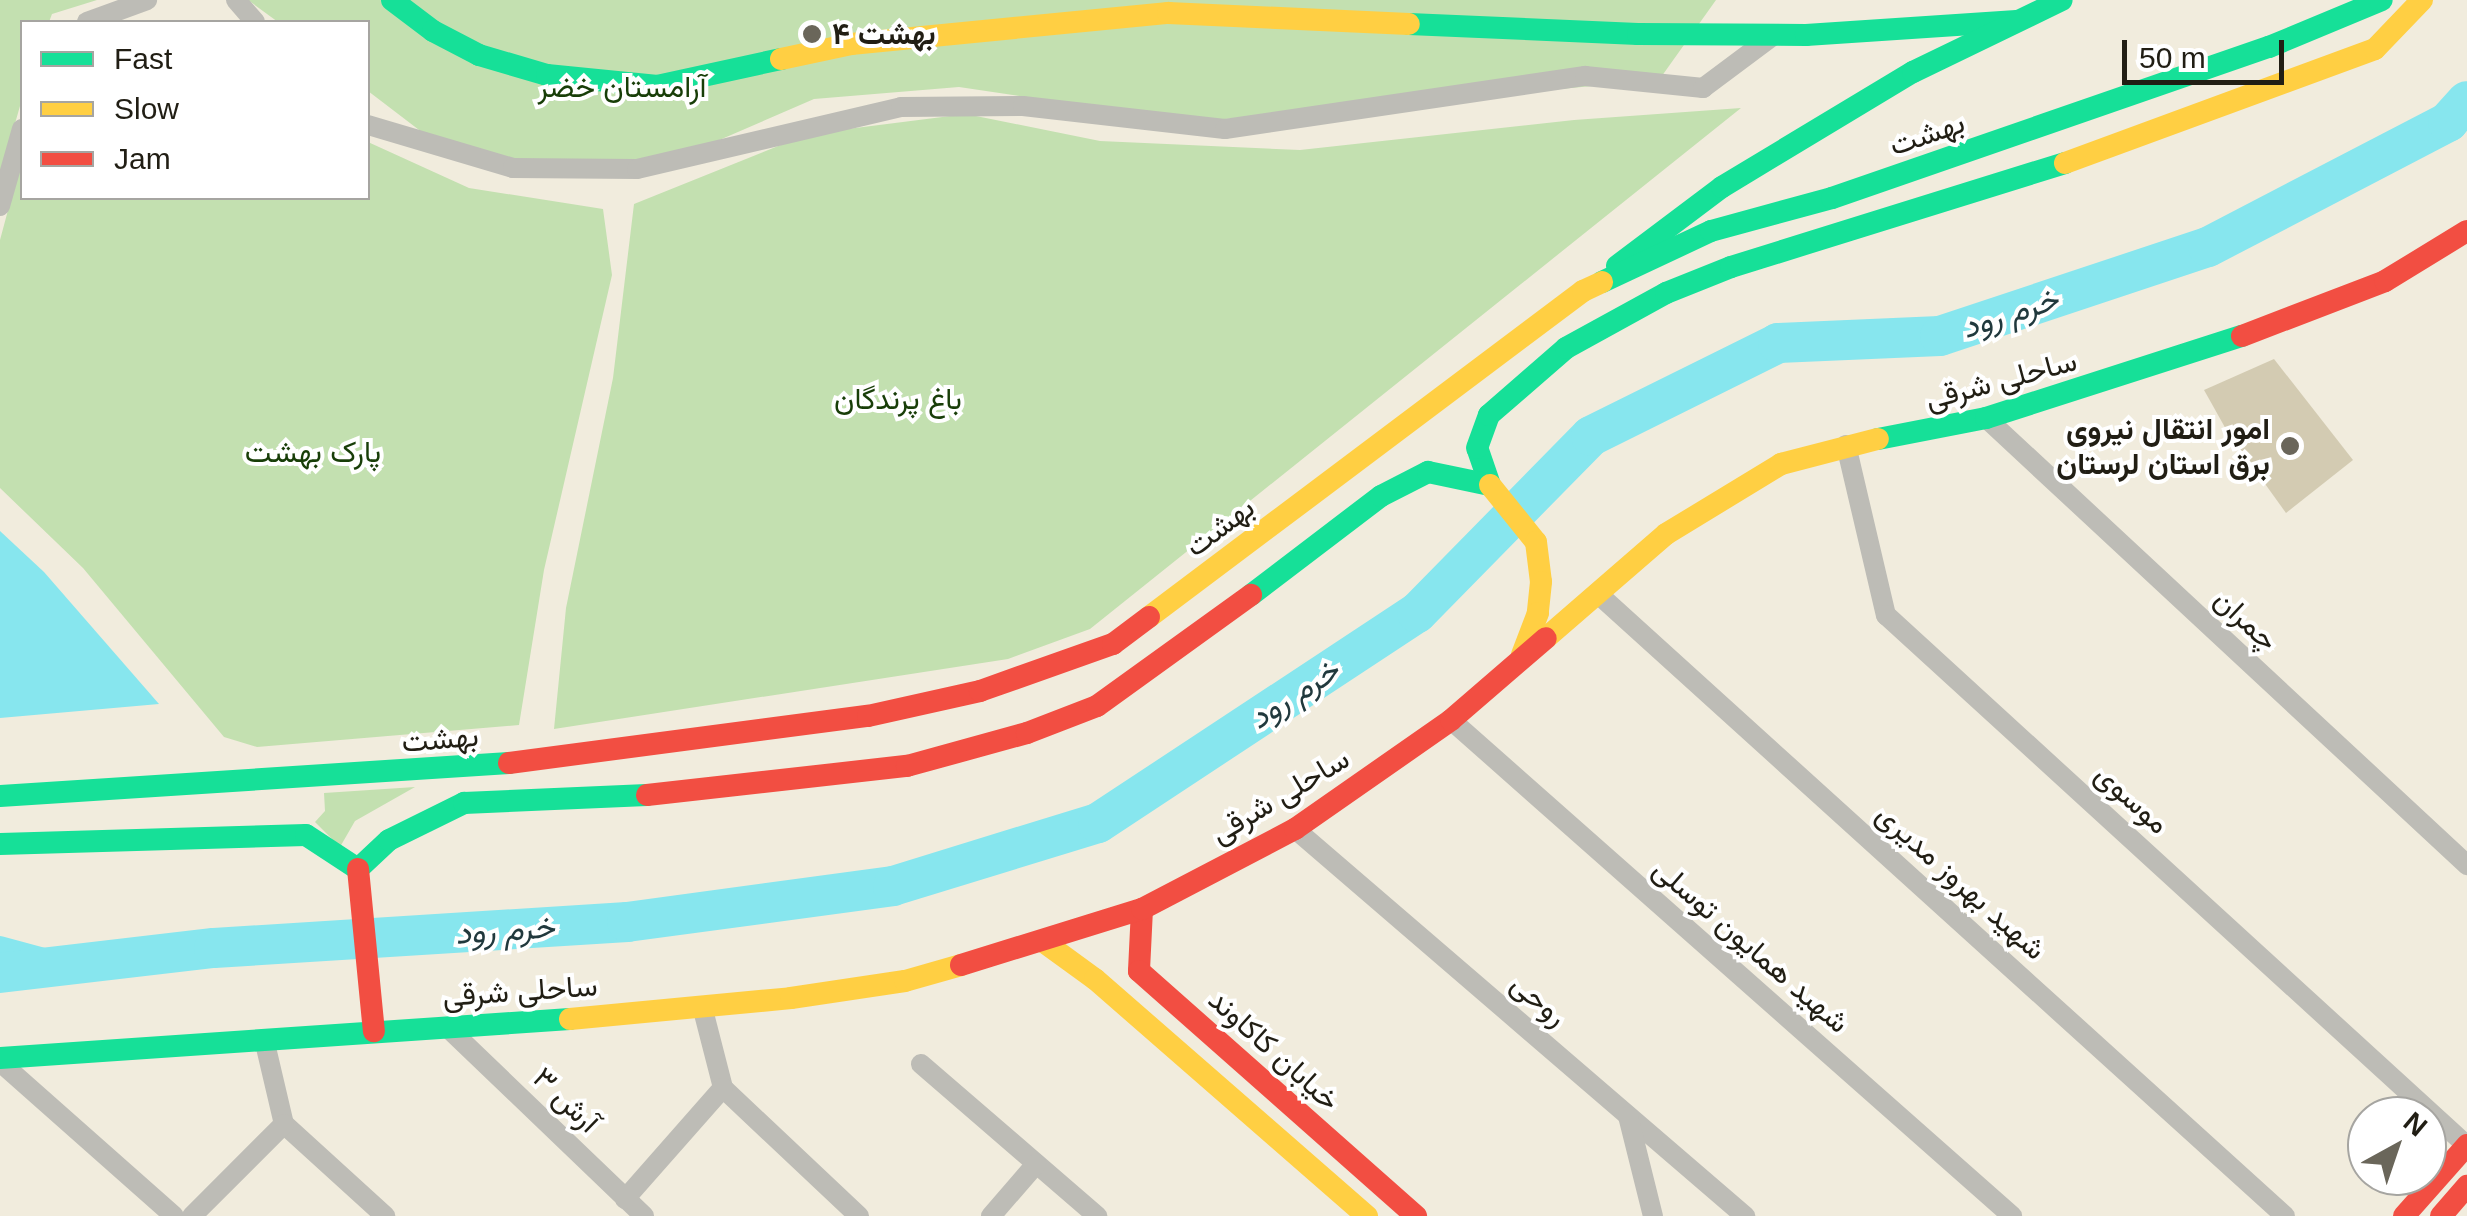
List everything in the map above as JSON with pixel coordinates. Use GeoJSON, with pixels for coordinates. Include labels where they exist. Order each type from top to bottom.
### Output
{"type":"FeatureCollection","features":[{"type":"Feature","properties":{"kind":"main road"},"geometry":{"type":"LineString","coordinates":[[392,0],[433,31],[479,55],[548,75],[657,86],[852,44],[1168,14],[1638,34],[1774,35],[2016,21]]}},
{"type":"Feature","properties":{"kind":"main road"},"geometry":{"type":"LineString","coordinates":[[1583,291],[1722,187],[1913,72],[2062,0]]}},
{"type":"Feature","properties":{"kind":"main road","name":"بهشت"},"geometry":{"type":"LineString","coordinates":[[0,796],[542,760],[868,716],[980,691],[1114,644],[1583,291],[1712,231],[1886,180],[2269,47],[2382,0]]}},
{"type":"Feature","properties":{"kind":"main road"},"geometry":{"type":"LineString","coordinates":[[1521,658],[1538,612],[1541,582],[1536,542],[1490,486],[1477,448],[1489,416],[1566,348],[1666,293],[1731,268],[2062,164],[2375,49],[2422,0]]}},
{"type":"Feature","properties":{"kind":"main road","name":"ساحلی شرقی"},"geometry":{"type":"LineString","coordinates":[[0,1060],[702,1006],[905,980],[1044,942],[1142,909],[1295,829],[1451,720],[1666,534],[1717,499],[1781,464],[1846,446],[1986,418],[2200,352],[2386,281],[2467,232]]}},
{"type":"Feature","properties":{"kind":"main road"},"geometry":{"type":"LineString","coordinates":[[464,803],[698,793],[907,766],[1027,734],[1097,706],[1178,650],[1381,496],[1428,472],[1490,486]]}},
{"type":"Feature","properties":{"kind":"main road"},"geometry":{"type":"LineString","coordinates":[[1114,644],[1178,650]]}},
{"type":"Feature","properties":{"kind":"main road"},"geometry":{"type":"LineString","coordinates":[[358,869],[389,840],[542,760]]}},
{"type":"Feature","properties":{"kind":"main road"},"geometry":{"type":"LineString","coordinates":[[272,833],[287,828],[296,807],[274,780]]}},
{"type":"Feature","properties":{"kind":"main road"},"geometry":{"type":"LineString","coordinates":[[0,844],[306,834],[358,869]]}},
{"type":"Feature","properties":{"kind":"main road"},"geometry":{"type":"LineString","coordinates":[[358,869],[374,1031]]}},
{"type":"Feature","properties":{"kind":"main road"},"geometry":{"type":"LineString","coordinates":[[1112,995],[1108,984],[1114,972],[1122,966],[1138,971],[1142,909]]}},
{"type":"Feature","properties":{"kind":"main road","name":"خیابان کاکاوند"},"geometry":{"type":"LineString","coordinates":[[1044,942],[1112,995],[1367,1216]]}},
{"type":"Feature","properties":{"kind":"main road","name":"خیابان کاکاوند"},"geometry":{"type":"LineString","coordinates":[[1138,971],[1416,1216]]}},
{"type":"Feature","properties":{"kind":"main road"},"geometry":{"type":"LineString","coordinates":[[2404,1216],[2467,1145]]}},
{"type":"Feature","properties":{"kind":"street"},"geometry":{"type":"LineString","coordinates":[[93,20],[146,0]]}},
{"type":"Feature","properties":{"kind":"street"},"geometry":{"type":"LineString","coordinates":[[236,0],[253,20]]}},
{"type":"Feature","properties":{"kind":"street"},"geometry":{"type":"LineString","coordinates":[[370,126],[513,168],[637,169],[901,107],[1023,106],[1226,129],[1585,76],[1703,88],[1774,35]]}},
{"type":"Feature","properties":{"kind":"street"},"geometry":{"type":"LineString","coordinates":[[0,206],[20,137]]}},
{"type":"Feature","properties":{"kind":"street","name":"چمران"},"geometry":{"type":"LineString","coordinates":[[1986,418],[2467,865]]}},
{"type":"Feature","properties":{"kind":"street","name":"موسوی"},"geometry":{"type":"LineString","coordinates":[[1846,446],[1886,615],[2467,1145]]}},
{"type":"Feature","properties":{"kind":"street","name":"شهید بهروز مدیری"},"geometry":{"type":"LineString","coordinates":[[1598,593],[2285,1216]]}},
{"type":"Feature","properties":{"kind":"street","name":"شهید همایون توسلی"},"geometry":{"type":"LineString","coordinates":[[1451,720],[2012,1216]]}},
{"type":"Feature","properties":{"kind":"street","name":"روحی"},"geometry":{"type":"LineString","coordinates":[[1295,829],[1744,1216]]}},
{"type":"Feature","properties":{"kind":"street"},"geometry":{"type":"LineString","coordinates":[[702,1006],[724,1088],[859,1216]]}},
{"type":"Feature","properties":{"kind":"street","name":"آرش ۳"},"geometry":{"type":"LineString","coordinates":[[447,1027],[644,1216]]}},
{"type":"Feature","properties":{"kind":"street"},"geometry":{"type":"LineString","coordinates":[[264,1039],[284,1124],[385,1216]]}},
{"type":"Feature","properties":{"kind":"street"},"geometry":{"type":"LineString","coordinates":[[0,1060],[174,1216]]}},
{"type":"Feature","properties":{"kind":"street"},"geometry":{"type":"LineString","coordinates":[[921,1064],[1097,1216]]}},
{"type":"Feature","properties":{"kind":"street"},"geometry":{"type":"LineString","coordinates":[[625,1199],[724,1088]]}},
{"type":"Feature","properties":{"kind":"street"},"geometry":{"type":"LineString","coordinates":[[1627,1115],[1653,1216]]}},
{"type":"Feature","properties":{"kind":"street"},"geometry":{"type":"LineString","coordinates":[[192,1216],[284,1124]]}},
{"type":"Feature","properties":{"kind":"street"},"geometry":{"type":"LineString","coordinates":[[991,1216],[1036,1164]]}},
{"type":"Feature","properties":{"kind":"green space"},"geometry":{"type":"Polygon","coordinates":[[[0,0],[97,0],[52,14],[50,20],[20,20],[20,106],[0,176],[0,0]]]}},
{"type":"Feature","properties":{"kind":"green space","name":"آرامستان خضر"},"geometry":{"type":"Polygon","coordinates":[[[248,0],[1716,0],[1659,80],[1192,122],[959,87],[814,99],[636,176],[444,149],[370,93],[370,20],[275,20],[248,0]]]}},
{"type":"Feature","properties":{"kind":"green space","name":"باغ پرندگان"},"geometry":{"type":"Polygon","coordinates":[[[1741,108],[1090,629],[1008,659],[554,729],[566,608],[613,378],[634,204],[808,134],[966,114],[1100,141],[1300,150],[1574,120],[1741,108]]]}},
{"type":"Feature","properties":{"kind":"green space","name":"پارک بهشت"},"geometry":{"type":"Polygon","coordinates":[[[370,143],[469,188],[603,209],[612,275],[544,570],[519,725],[257,747],[224,737],[83,568],[0,488],[0,240],[20,165],[20,200],[370,200],[370,143]]]}},
{"type":"Feature","properties":{"kind":"green space"},"geometry":{"type":"Polygon","coordinates":[[[415,787],[355,821],[340,847],[315,822],[325,811],[324,793],[415,787]]]}},
{"type":"Feature","properties":{"kind":"water"},"geometry":{"type":"Polygon","coordinates":[[[0,531],[44,572],[159,704],[0,718],[0,531]]]}},
{"type":"Feature","properties":{"kind":"building","name":"امور انتقال نیروی برق استان لرستان"},"geometry":{"type":"Polygon","coordinates":[[[2274,359],[2353,460],[2286,513],[2227,431],[2204,390],[2274,359]]]}},
{"type":"Feature","properties":{"kind":"waterway","name":"خرم رود"},"geometry":{"type":"LineString","coordinates":[[0,973],[214,948],[627,922],[893,886],[1098,823],[1417,613],[1591,436],[1778,343],[1940,336],[2208,247],[2448,122],[2467,101]]}},
{"type":"Feature","properties":{"kind":"waterway"},"geometry":{"type":"LineString","coordinates":[[0,947],[66,965]]}},
{"type":"Feature","properties":{"kind":"traffic: fast"},"geometry":{"type":"LineString","coordinates":[[392,0],[433,31],[479,55],[547,75],[657,86],[781,59]]}},
{"type":"Feature","properties":{"kind":"traffic: fast"},"geometry":{"type":"LineString","coordinates":[[1617,266],[1722,187],[1913,72],[2062,0]]}},
{"type":"Feature","properties":{"kind":"traffic: fast"},"geometry":{"type":"LineString","coordinates":[[1602,282],[1711,231],[1832,198],[2269,47],[2382,0]]}},
{"type":"Feature","properties":{"kind":"traffic: fast"},"geometry":{"type":"LineString","coordinates":[[1409,24],[1638,34],[1806,35],[2017,21]]}},
{"type":"Feature","properties":{"kind":"traffic: fast"},"geometry":{"type":"LineString","coordinates":[[1490,485],[1477,448],[1489,415],[1566,348],[1666,293],[1731,267],[2065,163]]}},
{"type":"Feature","properties":{"kind":"traffic: fast"},"geometry":{"type":"LineString","coordinates":[[1878,439],[1986,418],[2242,336]]}},
{"type":"Feature","properties":{"kind":"traffic: fast"},"geometry":{"type":"LineString","coordinates":[[1251,595],[1381,496],[1428,472],[1490,485]]}},
{"type":"Feature","properties":{"kind":"traffic: fast"},"geometry":{"type":"LineString","coordinates":[[0,796],[509,763]]}},
{"type":"Feature","properties":{"kind":"traffic: fast"},"geometry":{"type":"LineString","coordinates":[[0,844],[306,835],[358,869],[389,840],[464,803],[647,795]]}},
{"type":"Feature","properties":{"kind":"traffic: fast"},"geometry":{"type":"LineString","coordinates":[[0,1058],[570,1019]]}},
{"type":"Feature","properties":{"kind":"traffic: slow"},"geometry":{"type":"LineString","coordinates":[[2065,163],[2375,49],[2422,0]]}},
{"type":"Feature","properties":{"kind":"traffic: slow"},"geometry":{"type":"LineString","coordinates":[[781,59],[851,44],[1168,13],[1409,24]]}},
{"type":"Feature","properties":{"kind":"traffic: slow"},"geometry":{"type":"LineString","coordinates":[[1149,617],[1583,291],[1602,282]]}},
{"type":"Feature","properties":{"kind":"traffic: slow"},"geometry":{"type":"LineString","coordinates":[[1546,638],[1666,534],[1781,464],[1878,439]]}},
{"type":"Feature","properties":{"kind":"traffic: slow"},"geometry":{"type":"LineString","coordinates":[[1490,485],[1536,542],[1541,582],[1538,613],[1522,655]]}},
{"type":"Feature","properties":{"kind":"traffic: slow"},"geometry":{"type":"LineString","coordinates":[[1044,942],[1095,979],[1367,1216]]}},
{"type":"Feature","properties":{"kind":"traffic: slow"},"geometry":{"type":"LineString","coordinates":[[570,1019],[791,998],[905,981],[961,965]]}},
{"type":"Feature","properties":{"kind":"traffic: jam"},"geometry":{"type":"LineString","coordinates":[[2242,336],[2385,281],[2467,231]]}},
{"type":"Feature","properties":{"kind":"traffic: jam"},"geometry":{"type":"LineString","coordinates":[[647,795],[907,766],[1027,733],[1097,706],[1251,595]]}},
{"type":"Feature","properties":{"kind":"traffic: jam"},"geometry":{"type":"LineString","coordinates":[[509,763],[868,716],[980,691],[1113,644],[1149,617]]}},
{"type":"Feature","properties":{"kind":"traffic: jam"},"geometry":{"type":"LineString","coordinates":[[961,965],[1142,909],[1295,829],[1451,720],[1546,638]]}},
{"type":"Feature","properties":{"kind":"traffic: jam"},"geometry":{"type":"LineString","coordinates":[[358,869],[374,1031]]}},
{"type":"Feature","properties":{"kind":"traffic: jam"},"geometry":{"type":"LineString","coordinates":[[1142,909],[1139,971],[1416,1216]]}},
{"type":"Feature","properties":{"kind":"traffic: jam"},"geometry":{"type":"LineString","coordinates":[[2404,1216],[2467,1145]]}},
{"type":"Feature","properties":{"kind":"traffic: jam"},"geometry":{"type":"LineString","coordinates":[[2441,1216],[2467,1186]]}},
{"type":"Feature","properties":{"kind":"place","name":"بهشت ۴"},"geometry":{"type":"Point","coordinates":[812,34]}},
{"type":"Feature","properties":{"kind":"place","name":"امور انتقال نیروی برق استان لرستان"},"geometry":{"type":"Point","coordinates":[2290,446]}}]}
